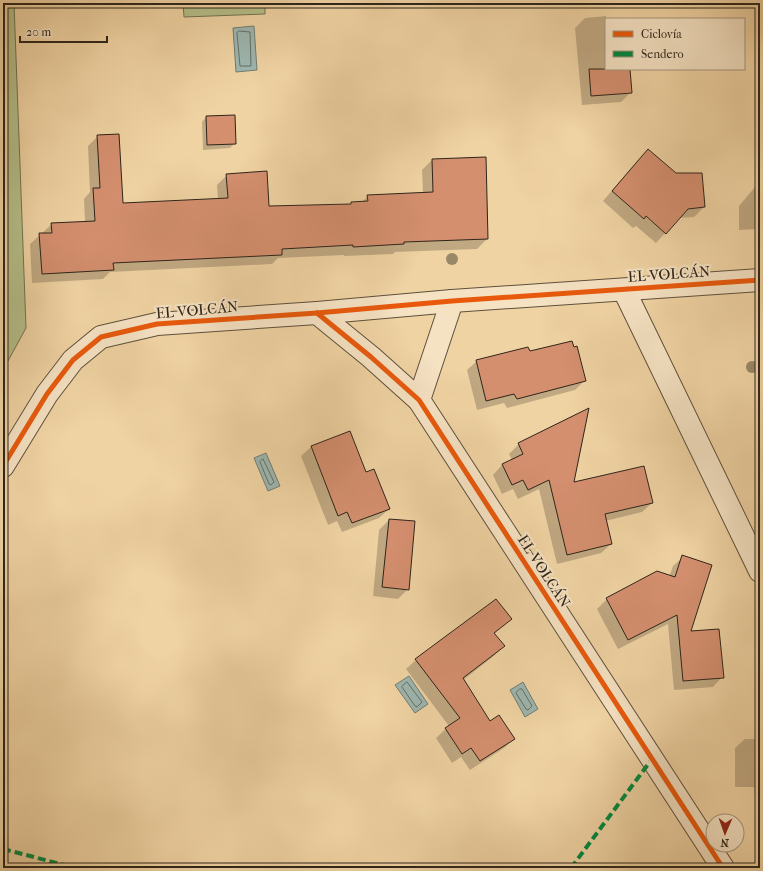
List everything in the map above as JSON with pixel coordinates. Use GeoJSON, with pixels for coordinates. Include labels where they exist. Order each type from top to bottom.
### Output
{"type":"FeatureCollection","features":[{"type":"Feature","properties":{"kind":"street","name":"EL VOLCÁN"},"geometry":{"type":"LineString","coordinates":[[3,466],[47,394],[73,360],[102,337],[157,324],[317,313],[452,300],[760,280]]}},
{"type":"Feature","properties":{"kind":"street"},"geometry":{"type":"LineString","coordinates":[[624,290],[760,571]]}},
{"type":"Feature","properties":{"kind":"street"},"geometry":{"type":"LineString","coordinates":[[419,400],[452,300]]}},
{"type":"Feature","properties":{"kind":"street","name":"EL VOLCÁN"},"geometry":{"type":"LineString","coordinates":[[317,313],[419,400],[723,868]]}},
{"type":"Feature","properties":{"kind":"green space"},"geometry":{"type":"Polygon","coordinates":[[[3,3],[14,3],[26,328],[3,370],[3,3]]]}},
{"type":"Feature","properties":{"kind":"green space"},"geometry":{"type":"Polygon","coordinates":[[[183,3],[265,3],[265,14],[184,17],[183,3]]]}},
{"type":"Feature","properties":{"kind":"water"},"geometry":{"type":"Polygon","coordinates":[[[254,26],[257,70],[236,72],[233,28],[254,26]]]}},
{"type":"Feature","properties":{"kind":"water"},"geometry":{"type":"Polygon","coordinates":[[[266,453],[280,486],[268,491],[254,458],[266,453]]]}},
{"type":"Feature","properties":{"kind":"water"},"geometry":{"type":"Polygon","coordinates":[[[409,676],[428,704],[415,713],[395,685],[409,676]]]}},
{"type":"Feature","properties":{"kind":"water"},"geometry":{"type":"Polygon","coordinates":[[[523,682],[538,709],[525,717],[510,690],[523,682]]]}},
{"type":"Feature","properties":{"kind":"building"},"geometry":{"type":"Polygon","coordinates":[[[589,69],[630,70],[632,93],[591,96],[589,69]]]}},
{"type":"Feature","properties":{"kind":"building"},"geometry":{"type":"Polygon","coordinates":[[[235,115],[236,144],[207,145],[206,116],[235,115]]]}},
{"type":"Feature","properties":{"kind":"building"},"geometry":{"type":"Polygon","coordinates":[[[119,134],[123,203],[228,198],[226,174],[267,171],[269,206],[351,204],[351,202],[368,201],[367,195],[433,192],[432,159],[486,157],[488,239],[404,242],[404,244],[353,247],[353,245],[282,249],[282,255],[113,263],[114,270],[42,274],[39,233],[52,233],[51,223],[95,221],[93,188],[100,188],[97,135],[119,134]]]}},
{"type":"Feature","properties":{"kind":"building"},"geometry":{"type":"Polygon","coordinates":[[[648,149],[676,173],[702,173],[705,207],[688,209],[666,234],[646,216],[644,219],[612,191],[648,149]]]}},
{"type":"Feature","properties":{"kind":"building"},"geometry":{"type":"Polygon","coordinates":[[[572,341],[574,347],[577,346],[586,381],[517,399],[514,394],[486,401],[476,360],[528,347],[530,351],[572,341]]]}},
{"type":"Feature","properties":{"kind":"building"},"geometry":{"type":"Polygon","coordinates":[[[589,408],[574,482],[644,466],[653,503],[605,514],[612,544],[567,555],[549,480],[528,490],[523,480],[512,485],[502,464],[523,454],[518,443],[589,408]]]}},
{"type":"Feature","properties":{"kind":"building"},"geometry":{"type":"Polygon","coordinates":[[[350,431],[366,472],[374,469],[390,509],[352,523],[347,512],[338,516],[311,446],[350,431]]]}},
{"type":"Feature","properties":{"kind":"building"},"geometry":{"type":"Polygon","coordinates":[[[389,519],[415,521],[409,590],[382,587],[389,519]]]}},
{"type":"Feature","properties":{"kind":"building"},"geometry":{"type":"Polygon","coordinates":[[[682,555],[712,565],[691,631],[719,629],[724,678],[683,681],[677,615],[628,640],[606,598],[657,571],[675,577],[682,555]]]}},
{"type":"Feature","properties":{"kind":"building"},"geometry":{"type":"Polygon","coordinates":[[[496,599],[512,619],[494,633],[505,646],[463,678],[490,721],[499,715],[515,739],[480,761],[471,748],[462,754],[445,728],[460,718],[415,659],[496,599]]]}},
{"type":"Feature","properties":{"kind":"marked path"},"geometry":{"type":"LineString","coordinates":[[571,868],[652,759]]}},
{"type":"Feature","properties":{"kind":"marked path"},"geometry":{"type":"LineString","coordinates":[[3,849],[76,868]]}},
{"type":"Feature","properties":{"kind":"cycle path"},"geometry":{"type":"LineString","coordinates":[[3,466],[47,394],[73,360],[101,337],[157,324],[317,313],[452,301],[760,280]]}},
{"type":"Feature","properties":{"kind":"cycle path"},"geometry":{"type":"LineString","coordinates":[[317,313],[371,357],[419,400],[723,868]]}}]}
